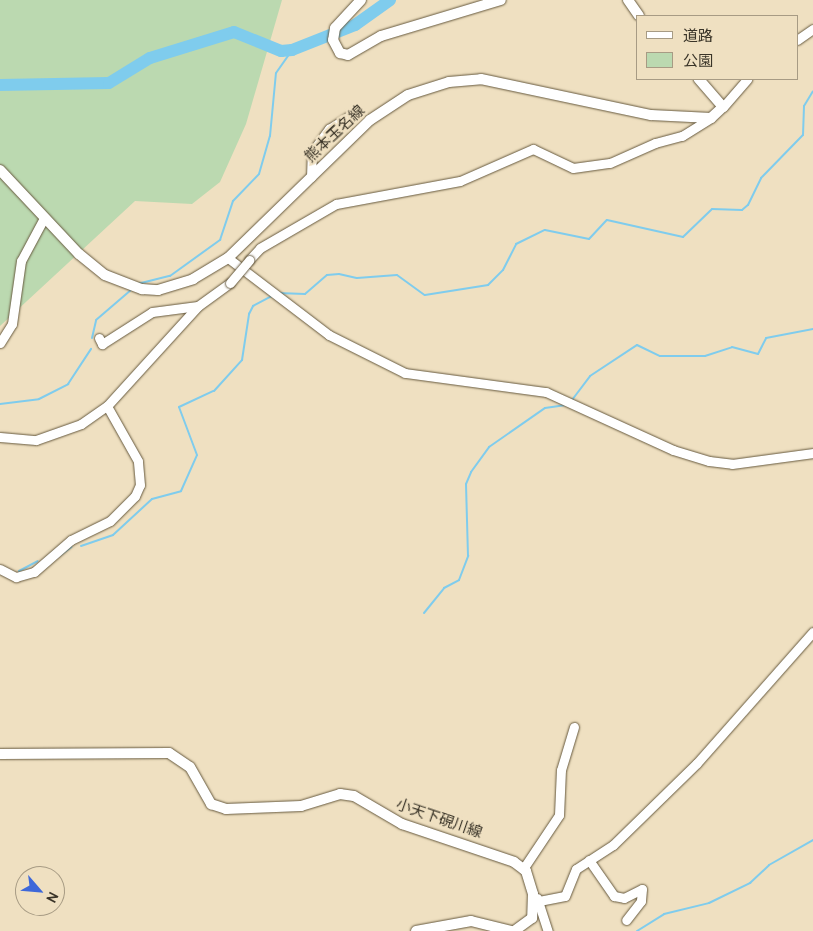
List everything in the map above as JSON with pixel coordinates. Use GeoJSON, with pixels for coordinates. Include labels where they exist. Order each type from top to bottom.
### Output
{"type":"FeatureCollection","features":[{"type":"Feature","properties":{"kind":"main road"},"geometry":{"type":"LineString","coordinates":[[361,0],[334,32],[334,47],[348,55],[381,36],[501,0]]}},
{"type":"Feature","properties":{"kind":"main road"},"geometry":{"type":"LineString","coordinates":[[628,0],[638,15]]}},
{"type":"Feature","properties":{"kind":"main road"},"geometry":{"type":"LineString","coordinates":[[699,80],[723,108],[711,118]]}},
{"type":"Feature","properties":{"kind":"main road","name":"熊本玉名線"},"geometry":{"type":"LineString","coordinates":[[0,170],[79,254],[117,280],[142,289],[175,286],[228,258],[311,177],[390,106],[448,82],[510,82],[651,114],[711,118]]}},
{"type":"Feature","properties":{"kind":"main road","name":"小天下硯川線"},"geometry":{"type":"LineString","coordinates":[[0,754],[169,753],[190,767],[211,804],[226,809],[301,806],[340,794],[354,796],[402,824],[523,869]]}},
{"type":"Feature","properties":{"kind":"main road"},"geometry":{"type":"LineString","coordinates":[[416,931],[472,920],[516,931],[532,918],[536,898],[523,869]]}},
{"type":"Feature","properties":{"kind":"street"},"geometry":{"type":"LineString","coordinates":[[798,39],[813,29]]}},
{"type":"Feature","properties":{"kind":"street"},"geometry":{"type":"LineString","coordinates":[[723,108],[746,80]]}},
{"type":"Feature","properties":{"kind":"street"},"geometry":{"type":"LineString","coordinates":[[311,177],[312,152],[329,129],[349,116]]}},
{"type":"Feature","properties":{"kind":"street"},"geometry":{"type":"LineString","coordinates":[[0,437],[52,437],[107,406],[198,306],[230,283],[260,248],[336,204],[460,181],[533,148],[573,168],[610,163],[655,142],[682,136],[711,118]]}},
{"type":"Feature","properties":{"kind":"street"},"geometry":{"type":"LineString","coordinates":[[0,343],[12,324],[21,261],[44,218]]}},
{"type":"Feature","properties":{"kind":"street"},"geometry":{"type":"LineString","coordinates":[[228,258],[281,301],[329,335],[391,368],[560,396],[674,450],[709,461],[732,464],[813,453]]}},
{"type":"Feature","properties":{"kind":"street"},"geometry":{"type":"LineString","coordinates":[[99,338],[102,344],[152,312],[198,306]]}},
{"type":"Feature","properties":{"kind":"street"},"geometry":{"type":"LineString","coordinates":[[0,569],[16,577],[34,572],[71,540],[110,522],[135,496],[140,485],[138,461],[107,406]]}},
{"type":"Feature","properties":{"kind":"street"},"geometry":{"type":"LineString","coordinates":[[548,931],[536,898],[566,896],[576,870],[613,845],[697,763],[813,632]]}},
{"type":"Feature","properties":{"kind":"street"},"geometry":{"type":"LineString","coordinates":[[523,869],[559,815],[562,770],[574,728]]}},
{"type":"Feature","properties":{"kind":"street"},"geometry":{"type":"LineString","coordinates":[[589,860],[614,896],[624,898],[642,889],[640,901],[626,920]]}},
{"type":"Feature","properties":{"kind":"green space"},"geometry":{"type":"Polygon","coordinates":[[[0,0],[282,0],[246,124],[220,182],[192,204],[135,201],[0,326],[0,0]]]}},
{"type":"Feature","properties":{"kind":"waterway"},"geometry":{"type":"LineString","coordinates":[[0,85],[109,83],[150,58],[234,32],[281,51],[292,50],[355,25],[390,0]]}},
{"type":"Feature","properties":{"kind":"waterway"},"geometry":{"type":"LineString","coordinates":[[137,284],[170,276],[220,240],[233,201],[259,174],[270,136],[276,73],[292,50]]}},
{"type":"Feature","properties":{"kind":"waterway"},"geometry":{"type":"LineString","coordinates":[[278,293],[305,294],[327,275],[339,274],[357,278],[397,275],[425,295],[488,285],[503,270],[516,244],[545,230],[589,239],[607,220],[683,237],[712,209],[742,210],[748,205],[761,178],[803,135],[804,106],[813,91]]}},
{"type":"Feature","properties":{"kind":"waterway"},"geometry":{"type":"LineString","coordinates":[[92,338],[96,320],[132,289]]}},
{"type":"Feature","properties":{"kind":"waterway"},"geometry":{"type":"LineString","coordinates":[[81,546],[113,535],[152,499],[181,491],[197,455],[179,407],[214,391],[242,360],[249,314],[253,306],[272,296]]}},
{"type":"Feature","properties":{"kind":"waterway"},"geometry":{"type":"LineString","coordinates":[[572,400],[590,376],[637,345],[660,356],[705,356],[732,347],[758,354],[766,338],[813,329]]}},
{"type":"Feature","properties":{"kind":"waterway"},"geometry":{"type":"LineString","coordinates":[[0,404],[39,399],[68,384],[91,349]]}},
{"type":"Feature","properties":{"kind":"waterway"},"geometry":{"type":"LineString","coordinates":[[424,613],[444,588],[459,580],[468,556],[466,484],[471,472],[489,447],[545,408],[566,405]]}},
{"type":"Feature","properties":{"kind":"waterway"},"geometry":{"type":"LineString","coordinates":[[48,564],[71,547]]}},
{"type":"Feature","properties":{"kind":"waterway"},"geometry":{"type":"LineString","coordinates":[[19,571],[38,561]]}},
{"type":"Feature","properties":{"kind":"waterway"},"geometry":{"type":"LineString","coordinates":[[637,931],[664,914],[709,903],[750,883],[769,865],[813,840]]}}]}
